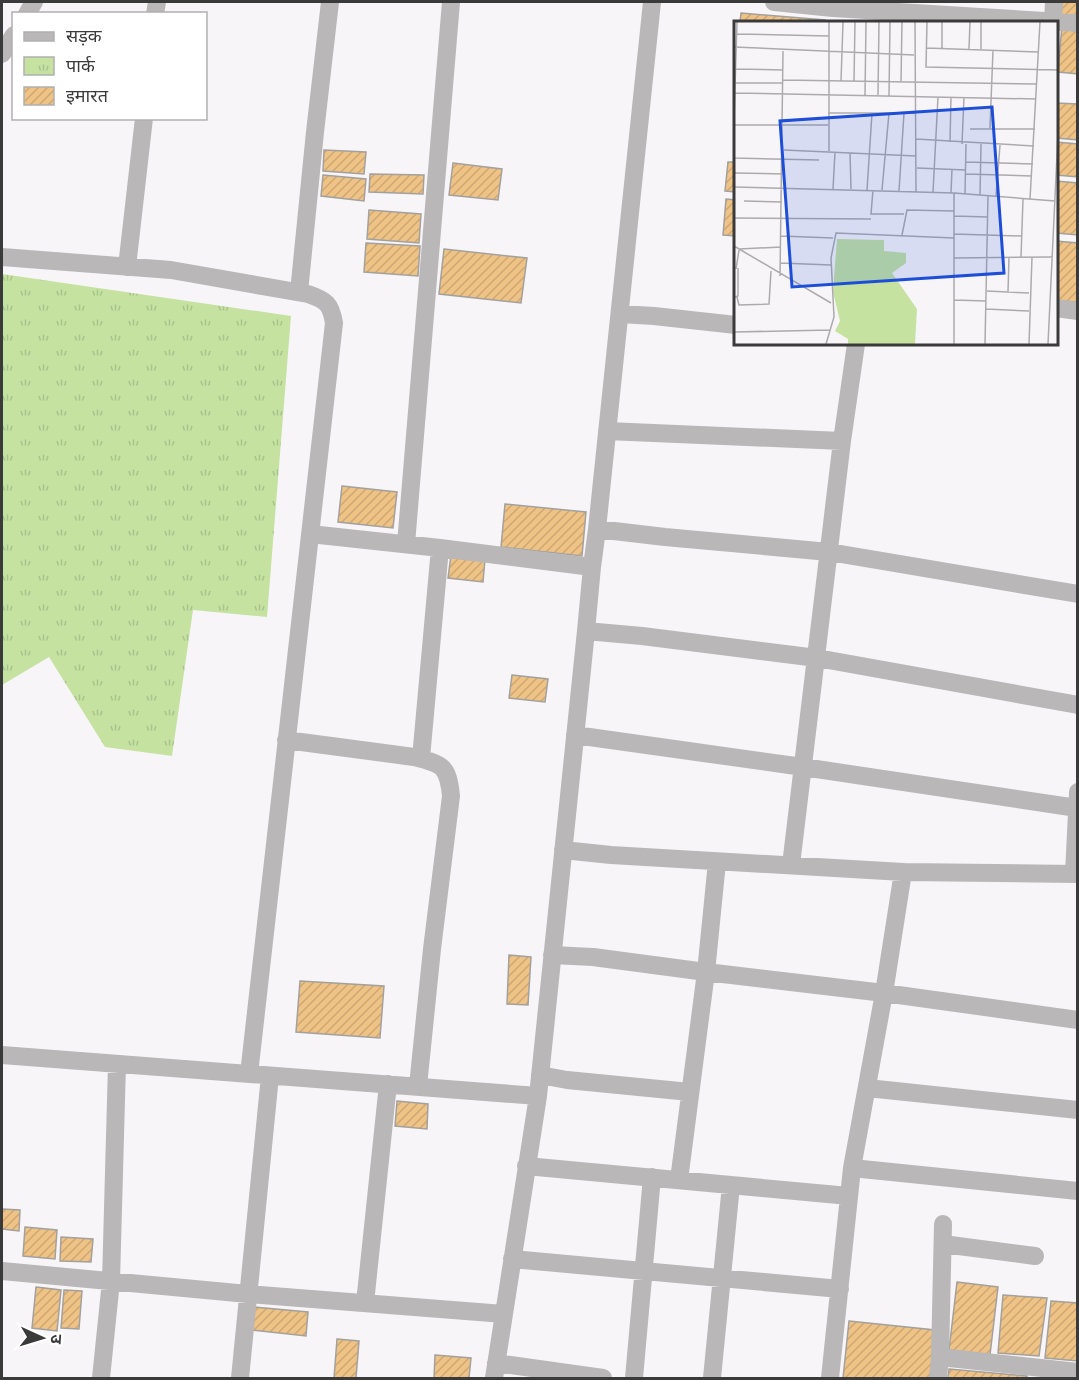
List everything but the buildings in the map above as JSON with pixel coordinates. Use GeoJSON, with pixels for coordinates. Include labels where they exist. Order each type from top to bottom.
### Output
{"type":"FeatureCollection","features":[{"type":"Feature","properties":{"kind":"street"},"geometry":{"type":"LineString","coordinates":[[299,292],[330,2]]}},
{"type":"Feature","properties":{"kind":"street"},"geometry":{"type":"LineString","coordinates":[[406,544],[451,2]]}},
{"type":"Feature","properties":{"kind":"street"},"geometry":{"type":"LineString","coordinates":[[603,1378],[495,1371],[538,1096],[652,2]]}},
{"type":"Feature","properties":{"kind":"street"},"geometry":{"type":"LineString","coordinates":[[774,2],[894,17],[1021,21]]}},
{"type":"Feature","properties":{"kind":"street"},"geometry":{"type":"LineString","coordinates":[[1053,21],[1054,2]]}},
{"type":"Feature","properties":{"kind":"street"},"geometry":{"type":"LineString","coordinates":[[1058,22],[1077,23]]}},
{"type":"Feature","properties":{"kind":"street"},"geometry":{"type":"LineString","coordinates":[[2,54],[12,38]]}},
{"type":"Feature","properties":{"kind":"street"},"geometry":{"type":"LineString","coordinates":[[128,267],[144,120]]}},
{"type":"Feature","properties":{"kind":"street"},"geometry":{"type":"LineString","coordinates":[[2,257],[171,270],[299,292],[322,298],[331,309],[334,323],[249,1074]]}},
{"type":"Feature","properties":{"kind":"street"},"geometry":{"type":"LineString","coordinates":[[1058,308],[1077,311]]}},
{"type":"Feature","properties":{"kind":"street"},"geometry":{"type":"LineString","coordinates":[[620,314],[734,325]]}},
{"type":"Feature","properties":{"kind":"street"},"geometry":{"type":"LineString","coordinates":[[791,866],[842,441],[856,345]]}},
{"type":"Feature","properties":{"kind":"street"},"geometry":{"type":"LineString","coordinates":[[607,431],[842,441]]}},
{"type":"Feature","properties":{"kind":"street"},"geometry":{"type":"LineString","coordinates":[[597,529],[829,552],[1077,594]]}},
{"type":"Feature","properties":{"kind":"street"},"geometry":{"type":"LineString","coordinates":[[310,534],[592,567]]}},
{"type":"Feature","properties":{"kind":"street"},"geometry":{"type":"LineString","coordinates":[[421,758],[440,548]]}},
{"type":"Feature","properties":{"kind":"street"},"geometry":{"type":"LineString","coordinates":[[586,631],[817,658],[1077,705]]}},
{"type":"Feature","properties":{"kind":"street"},"geometry":{"type":"LineString","coordinates":[[563,850],[717,862],[903,872],[1076,874],[1077,800],[803,767],[575,735]]}},
{"type":"Feature","properties":{"kind":"street"},"geometry":{"type":"LineString","coordinates":[[286,740],[435,761],[445,769],[450,782],[451,796],[418,1086]]}},
{"type":"Feature","properties":{"kind":"street"},"geometry":{"type":"LineString","coordinates":[[679,1180],[706,972],[717,862]]}},
{"type":"Feature","properties":{"kind":"street"},"geometry":{"type":"LineString","coordinates":[[830,1378],[852,1168],[884,993],[903,872]]}},
{"type":"Feature","properties":{"kind":"street"},"geometry":{"type":"LineString","coordinates":[[552,955],[593,957],[884,993],[1077,1020]]}},
{"type":"Feature","properties":{"kind":"street"},"geometry":{"type":"LineString","coordinates":[[2,1055],[538,1096]]}},
{"type":"Feature","properties":{"kind":"street"},"geometry":{"type":"LineString","coordinates":[[101,1378],[111,1281],[117,1064]]}},
{"type":"Feature","properties":{"kind":"street"},"geometry":{"type":"LineString","coordinates":[[540,1075],[567,1080],[690,1092]]}},
{"type":"Feature","properties":{"kind":"street"},"geometry":{"type":"LineString","coordinates":[[240,1378],[270,1076]]}},
{"type":"Feature","properties":{"kind":"street"},"geometry":{"type":"LineString","coordinates":[[365,1303],[388,1084]]}},
{"type":"Feature","properties":{"kind":"street"},"geometry":{"type":"LineString","coordinates":[[867,1088],[1077,1110]]}},
{"type":"Feature","properties":{"kind":"street"},"geometry":{"type":"LineString","coordinates":[[526,1167],[849,1196]]}},
{"type":"Feature","properties":{"kind":"street"},"geometry":{"type":"LineString","coordinates":[[852,1168],[1077,1191]]}},
{"type":"Feature","properties":{"kind":"street"},"geometry":{"type":"LineString","coordinates":[[634,1378],[652,1177]]}},
{"type":"Feature","properties":{"kind":"street"},"geometry":{"type":"LineString","coordinates":[[712,1378],[731,1185]]}},
{"type":"Feature","properties":{"kind":"street"},"geometry":{"type":"LineString","coordinates":[[938,1378],[943,1224]]}},
{"type":"Feature","properties":{"kind":"street"},"geometry":{"type":"LineString","coordinates":[[943,1244],[1035,1256]]}},
{"type":"Feature","properties":{"kind":"street"},"geometry":{"type":"LineString","coordinates":[[512,1259],[840,1289]]}},
{"type":"Feature","properties":{"kind":"street"},"geometry":{"type":"LineString","coordinates":[[2,1270],[248,1294],[504,1314]]}},
{"type":"Feature","properties":{"kind":"street"},"geometry":{"type":"LineString","coordinates":[[940,1357],[1077,1372]]}},
{"type":"Feature","properties":{"kind":"green space"},"geometry":{"type":"Polygon","coordinates":[[[2,274],[291,316],[267,617],[193,610],[172,756],[105,747],[49,657],[2,685],[2,274]]]}}]}
